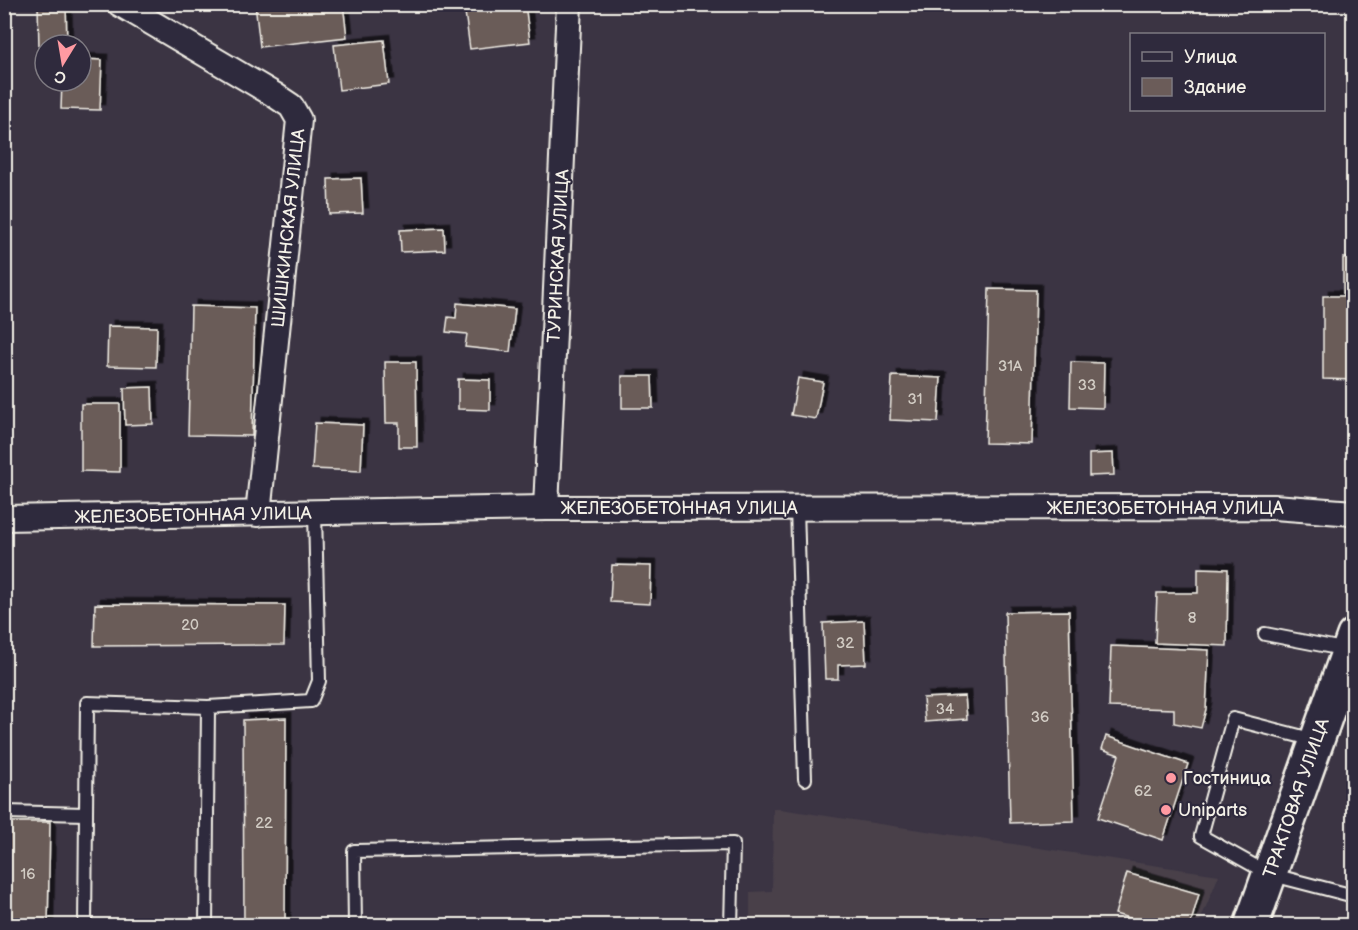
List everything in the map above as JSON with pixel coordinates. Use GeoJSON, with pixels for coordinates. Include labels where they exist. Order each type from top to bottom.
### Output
{"type":"FeatureCollection","features":[{"type":"Feature","properties":{"kind":"main road","name":"ТРАКТОВАЯ УЛИЦА"},"geometry":{"type":"LineString","coordinates":[[1251,926],[1351,643]]}},
{"type":"Feature","properties":{"kind":"street","name":"ШИШКИНСКАЯ УЛИЦА"},"geometry":{"type":"LineString","coordinates":[[120,4],[273,94],[291,106],[299,120],[258,514]]}},
{"type":"Feature","properties":{"kind":"street","name":"ТУРИНСКАЯ УЛИЦА"},"geometry":{"type":"LineString","coordinates":[[546,508],[569,4]]}},
{"type":"Feature","properties":{"kind":"street","name":"ЖЕЛЕЗОБЕТОННАЯ УЛИЦА"},"geometry":{"type":"LineString","coordinates":[[4,518],[546,508],[797,507],[1274,507],[1353,513]]}},
{"type":"Feature","properties":{"kind":"lane"},"geometry":{"type":"LineString","coordinates":[[797,507],[805,779]]}},
{"type":"Feature","properties":{"kind":"lane"},"geometry":{"type":"LineString","coordinates":[[85,926],[87,704],[208,707],[311,701],[319,681],[315,513]]}},
{"type":"Feature","properties":{"kind":"lane"},"geometry":{"type":"LineString","coordinates":[[1265,634],[1351,643]]}},
{"type":"Feature","properties":{"kind":"lane"},"geometry":{"type":"LineString","coordinates":[[206,926],[208,707]]}},
{"type":"Feature","properties":{"kind":"lane"},"geometry":{"type":"LineString","coordinates":[[1317,741],[1233,719],[1202,836],[1269,874],[1353,896]]}},
{"type":"Feature","properties":{"kind":"lane"},"geometry":{"type":"LineString","coordinates":[[4,812],[86,814]]}},
{"type":"Feature","properties":{"kind":"lane"},"geometry":{"type":"LineString","coordinates":[[355,926],[354,851],[733,844],[731,926]]}},
{"type":"Feature","properties":{"kind":"shaded area"},"geometry":{"type":"Polygon","coordinates":[[[773,808],[1219,875],[1198,926],[750,925],[750,892],[772,891],[773,808]]]}},
{"type":"Feature","properties":{"kind":"building"},"geometry":{"type":"Polygon","coordinates":[[[38,4],[66,4],[67,33],[39,33],[38,4]]]}},
{"type":"Feature","properties":{"kind":"building"},"geometry":{"type":"Polygon","coordinates":[[[255,4],[343,4],[347,37],[260,47],[255,4]]]}},
{"type":"Feature","properties":{"kind":"building"},"geometry":{"type":"Polygon","coordinates":[[[473,4],[525,4],[530,42],[470,49],[465,12],[474,11],[473,4]]]}},
{"type":"Feature","properties":{"kind":"building"},"geometry":{"type":"Polygon","coordinates":[[[384,40],[389,84],[339,90],[334,45],[384,40]]]}},
{"type":"Feature","properties":{"kind":"building"},"geometry":{"type":"Polygon","coordinates":[[[93,60],[102,60],[100,110],[61,109],[62,93],[93,93],[93,60]]]}},
{"type":"Feature","properties":{"kind":"building"},"geometry":{"type":"Polygon","coordinates":[[[361,178],[363,213],[329,214],[328,179],[361,178]]]}},
{"type":"Feature","properties":{"kind":"building"},"geometry":{"type":"Polygon","coordinates":[[[444,228],[445,250],[401,252],[400,230],[444,228]]]}},
{"type":"Feature","properties":{"kind":"building"},"geometry":{"type":"Polygon","coordinates":[[[1343,258],[1354,258],[1354,380],[1323,379],[1323,296],[1343,296],[1343,258]]]}},
{"type":"Feature","properties":{"kind":"building"},"geometry":{"type":"Polygon","coordinates":[[[989,289],[1036,290],[1032,444],[985,443],[989,289]]]}},
{"type":"Feature","properties":{"kind":"building"},"geometry":{"type":"Polygon","coordinates":[[[457,303],[515,309],[510,352],[465,347],[467,334],[446,332],[448,317],[456,318],[457,303]]]}},
{"type":"Feature","properties":{"kind":"building"},"geometry":{"type":"Polygon","coordinates":[[[191,306],[255,308],[252,436],[188,435],[191,306]]]}},
{"type":"Feature","properties":{"kind":"building"},"geometry":{"type":"Polygon","coordinates":[[[108,326],[157,327],[156,367],[107,366],[108,326]]]}},
{"type":"Feature","properties":{"kind":"building"},"geometry":{"type":"Polygon","coordinates":[[[385,362],[416,362],[417,447],[399,447],[399,423],[386,423],[385,362]]]}},
{"type":"Feature","properties":{"kind":"building"},"geometry":{"type":"Polygon","coordinates":[[[1071,362],[1104,363],[1103,408],[1070,407],[1071,362]]]}},
{"type":"Feature","properties":{"kind":"building"},"geometry":{"type":"Polygon","coordinates":[[[622,376],[652,376],[653,408],[622,408],[622,376]]]}},
{"type":"Feature","properties":{"kind":"building"},"geometry":{"type":"Polygon","coordinates":[[[892,376],[941,378],[938,422],[890,420],[892,376]]]}},
{"type":"Feature","properties":{"kind":"building"},"geometry":{"type":"Polygon","coordinates":[[[798,378],[823,382],[816,419],[791,415],[798,378]]]}},
{"type":"Feature","properties":{"kind":"building"},"geometry":{"type":"Polygon","coordinates":[[[458,379],[490,380],[490,410],[458,409],[458,379]]]}},
{"type":"Feature","properties":{"kind":"building"},"geometry":{"type":"Polygon","coordinates":[[[152,387],[153,424],[125,425],[124,388],[152,387]]]}},
{"type":"Feature","properties":{"kind":"building"},"geometry":{"type":"Polygon","coordinates":[[[81,404],[120,404],[120,472],[81,471],[81,404]]]}},
{"type":"Feature","properties":{"kind":"building"},"geometry":{"type":"Polygon","coordinates":[[[315,423],[363,425],[361,471],[312,469],[315,423]]]}},
{"type":"Feature","properties":{"kind":"building"},"geometry":{"type":"Polygon","coordinates":[[[1113,453],[1114,475],[1089,476],[1089,454],[1113,453]]]}},
{"type":"Feature","properties":{"kind":"building"},"geometry":{"type":"Polygon","coordinates":[[[612,565],[651,566],[650,604],[610,602],[612,565]]]}},
{"type":"Feature","properties":{"kind":"building"},"geometry":{"type":"Polygon","coordinates":[[[1198,568],[1228,569],[1227,646],[1155,643],[1157,593],[1198,593],[1198,568]]]}},
{"type":"Feature","properties":{"kind":"building"},"geometry":{"type":"Polygon","coordinates":[[[95,604],[285,605],[284,645],[94,646],[95,604]]]}},
{"type":"Feature","properties":{"kind":"building"},"geometry":{"type":"Polygon","coordinates":[[[1069,611],[1074,821],[1010,823],[1005,612],[1069,611]]]}},
{"type":"Feature","properties":{"kind":"building"},"geometry":{"type":"Polygon","coordinates":[[[864,621],[866,664],[838,665],[838,679],[825,679],[823,623],[864,621]]]}},
{"type":"Feature","properties":{"kind":"building"},"geometry":{"type":"Polygon","coordinates":[[[1111,646],[1209,650],[1206,709],[1201,728],[1174,723],[1174,709],[1109,707],[1111,646]]]}},
{"type":"Feature","properties":{"kind":"building"},"geometry":{"type":"Polygon","coordinates":[[[965,696],[967,719],[925,722],[923,698],[965,696]]]}},
{"type":"Feature","properties":{"kind":"building"},"geometry":{"type":"Polygon","coordinates":[[[286,718],[285,926],[244,926],[243,720],[286,718]]]}},
{"type":"Feature","properties":{"kind":"building"},"geometry":{"type":"Polygon","coordinates":[[[1106,736],[1188,764],[1163,840],[1098,818],[1119,755],[1102,749],[1106,736]]]}},
{"type":"Feature","properties":{"kind":"building"},"geometry":{"type":"Polygon","coordinates":[[[8,822],[50,822],[48,926],[8,926],[8,822]]]}},
{"type":"Feature","properties":{"kind":"building"},"geometry":{"type":"Polygon","coordinates":[[[1127,873],[1199,894],[1190,926],[1157,926],[1115,914],[1127,873]]]}},
{"type":"Feature","properties":{"kind":"place","name":"Гостиница"},"geometry":{"type":"Point","coordinates":[1171,778]}},
{"type":"Feature","properties":{"kind":"place","name":"Uniparts"},"geometry":{"type":"Point","coordinates":[1166,810]}}]}
